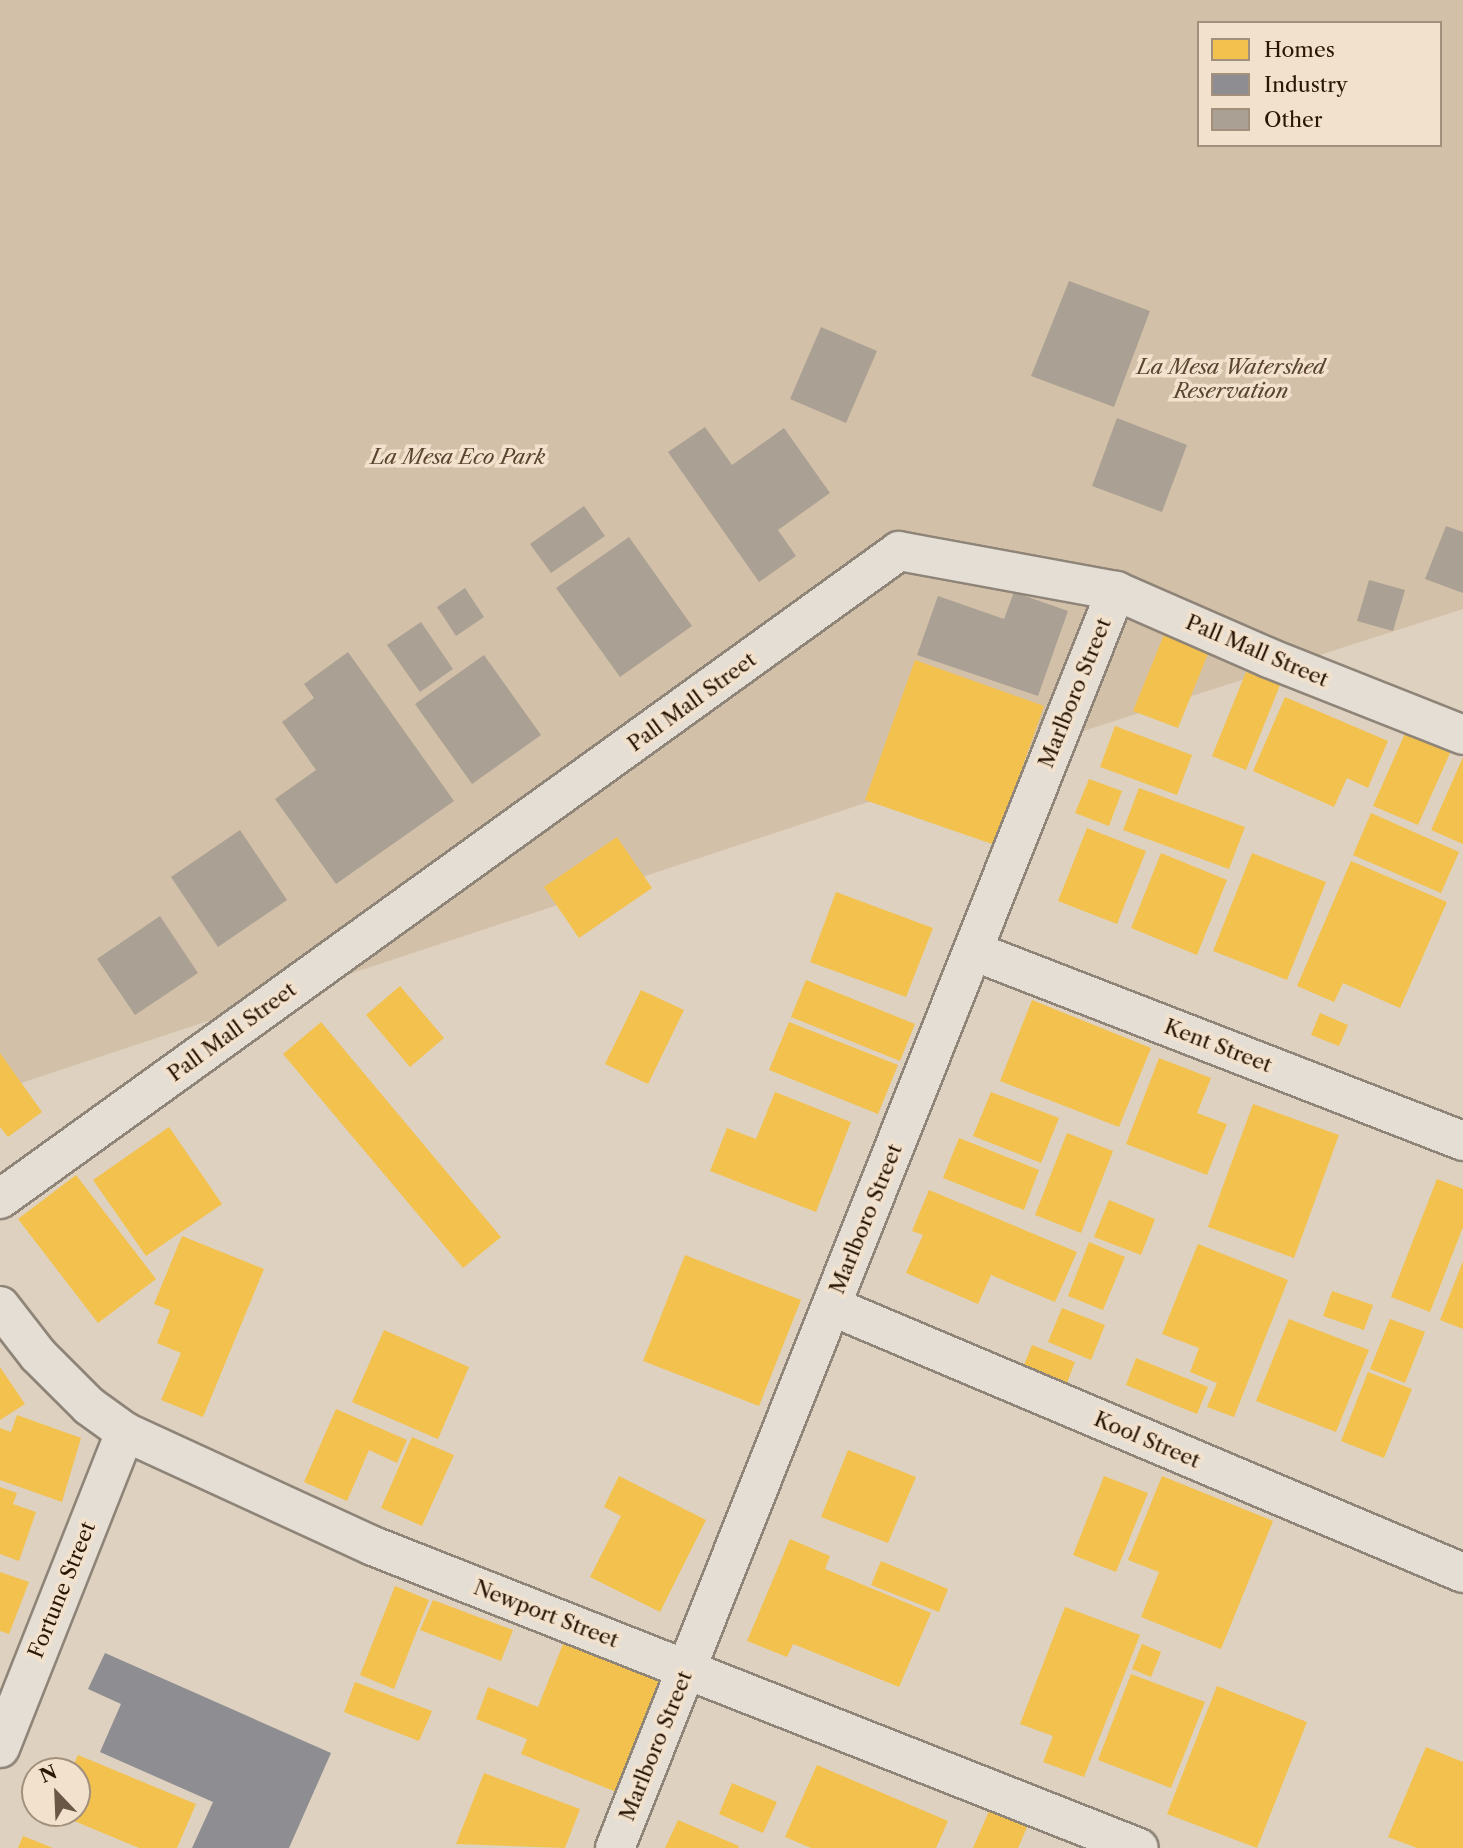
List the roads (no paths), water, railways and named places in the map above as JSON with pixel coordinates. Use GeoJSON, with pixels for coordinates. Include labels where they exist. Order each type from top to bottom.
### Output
{"type":"FeatureCollection","features":[{"type":"Feature","properties":{"kind":"street","name":"Pall Mall Street"},"geometry":{"type":"LineString","coordinates":[[0,1199],[899,551],[1116,591],[1269,658],[1463,735]]}},
{"type":"Feature","properties":{"kind":"street","name":"Marlboro Street"},"geometry":{"type":"LineString","coordinates":[[615,1848],[1116,591]]}},
{"type":"Feature","properties":{"kind":"street","name":"Kent Street"},"geometry":{"type":"LineString","coordinates":[[973,951],[1463,1141]]}},
{"type":"Feature","properties":{"kind":"street","name":"Newport Street"},"geometry":{"type":"LineString","coordinates":[[0,1306],[38,1355],[89,1406],[125,1432],[373,1546],[1139,1848]]}},
{"type":"Feature","properties":{"kind":"street","name":"Kool Street"},"geometry":{"type":"LineString","coordinates":[[831,1306],[1463,1573]]}},
{"type":"Feature","properties":{"kind":"street","name":"Fortune Street"},"geometry":{"type":"LineString","coordinates":[[0,1748],[125,1432]]}},
{"type":"Feature","properties":{"kind":"park label","name":"La Mesa Watershed Reservation"},"geometry":{"type":"Point","coordinates":[1231,379]}},
{"type":"Feature","properties":{"kind":"park label","name":"La Mesa Eco Park"},"geometry":{"type":"Point","coordinates":[458,457]}}]}
